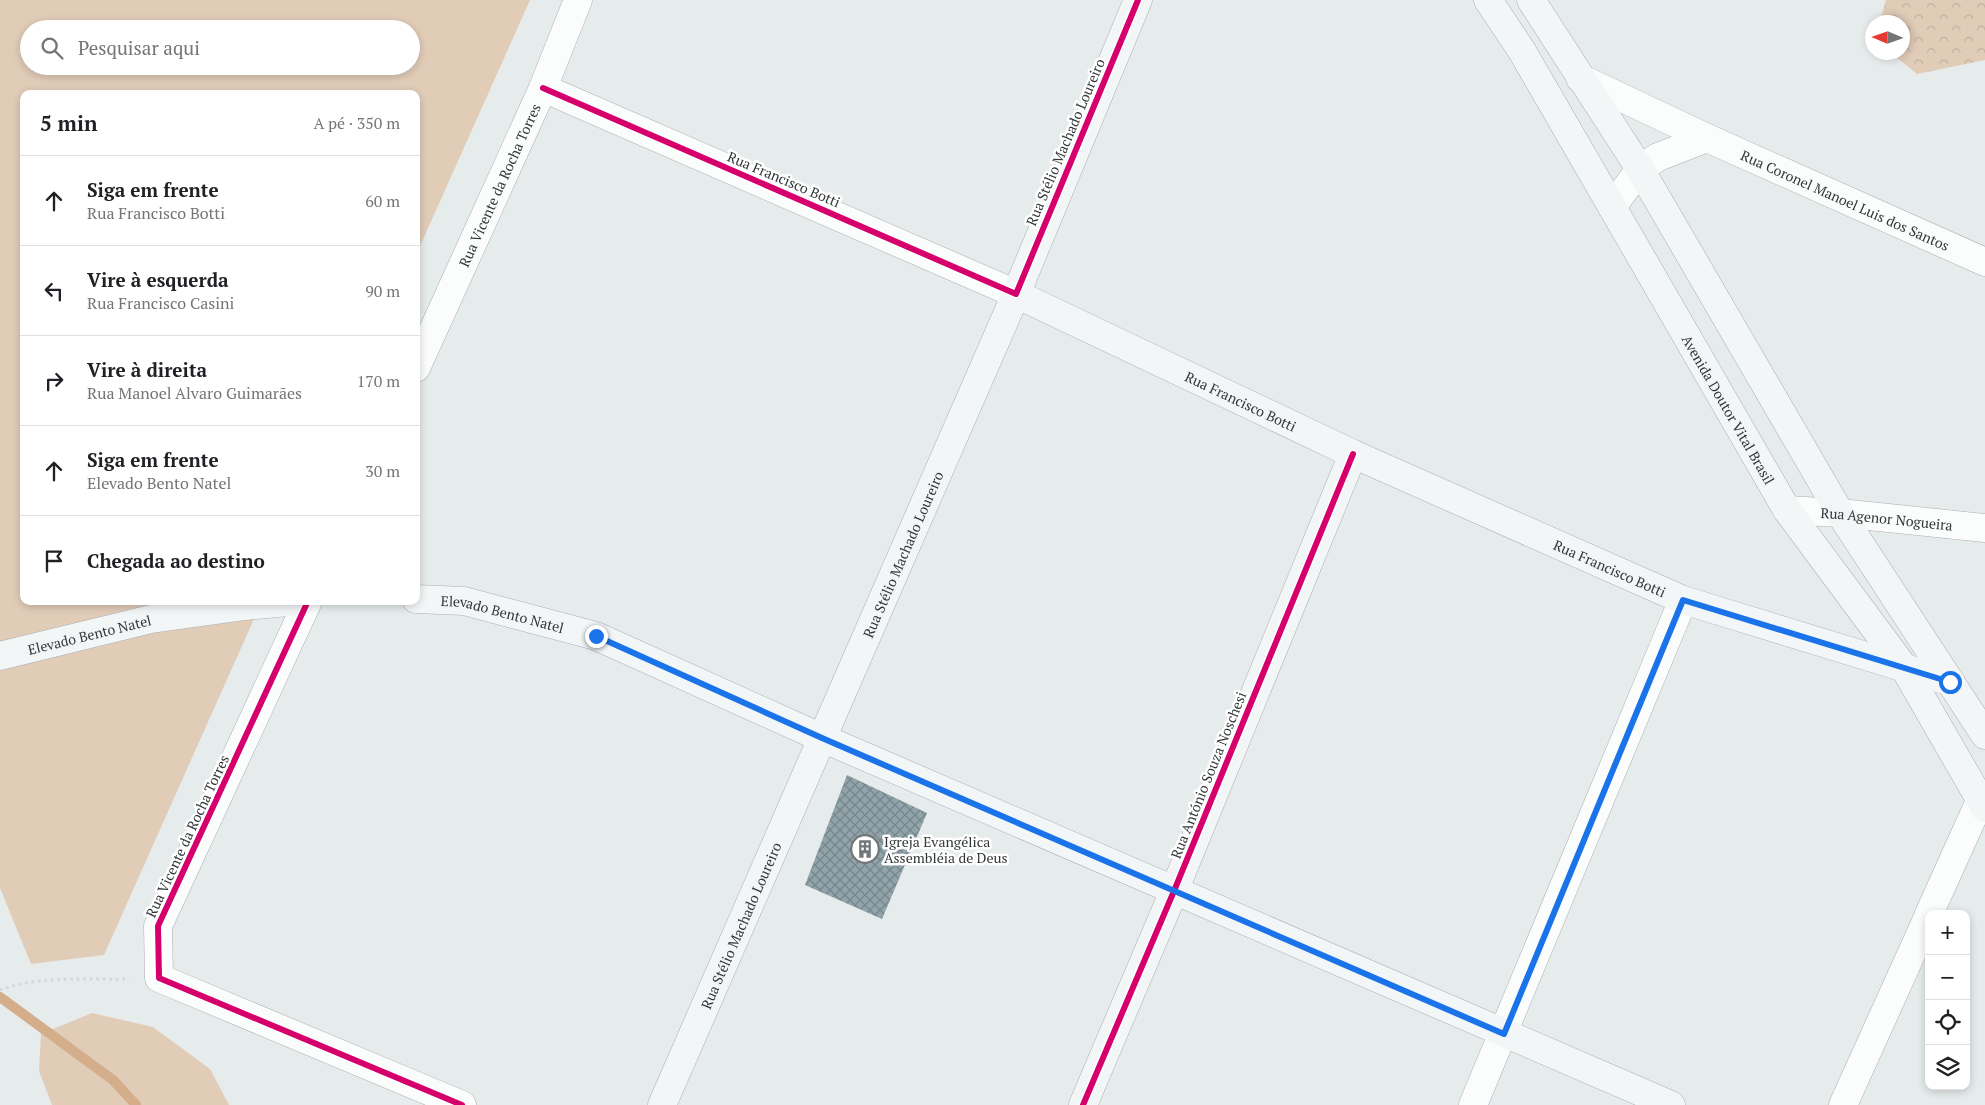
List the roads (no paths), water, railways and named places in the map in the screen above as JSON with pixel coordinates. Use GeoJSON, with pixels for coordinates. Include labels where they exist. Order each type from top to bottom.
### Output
{"type":"FeatureCollection","features":[{"type":"Feature","properties":{"kind":"main road","name":"Rua Stélio Machado Loureiro"},"geometry":{"type":"LineString","coordinates":[[662,1105],[1016,294],[1138,0]]}},
{"type":"Feature","properties":{"kind":"main road","name":"Avenida Doutor Vital Brasil"},"geometry":{"type":"LineString","coordinates":[[1488,0],[1522,51],[1787,510],[1905,669],[1982,805]]}},
{"type":"Feature","properties":{"kind":"main road"},"geometry":{"type":"LineString","coordinates":[[1532,0],[1640,170],[1840,513],[1985,735]]}},
{"type":"Feature","properties":{"kind":"main road","name":"Rua Francisco Botti"},"geometry":{"type":"LineString","coordinates":[[1016,294],[1354,454],[1683,600],[1950,682]]}},
{"type":"Feature","properties":{"kind":"main road","name":"Rua António Souza Noschesi"},"geometry":{"type":"LineString","coordinates":[[1082,1105],[1174,891],[1354,454]]}},
{"type":"Feature","properties":{"kind":"main road","name":"Elevado Bento Natel"},"geometry":{"type":"LineString","coordinates":[[420,599],[464,601],[596,636],[822,738],[1671,1105]]}},
{"type":"Feature","properties":{"kind":"main road","name":"Elevado Bento Natel"},"geometry":{"type":"LineString","coordinates":[[0,656],[151,619],[256,605]]}},
{"type":"Feature","properties":{"kind":"street","name":"Rua Vicente da Rocha Torres"},"geometry":{"type":"LineString","coordinates":[[420,359],[543,88],[578,0]]}},
{"type":"Feature","properties":{"kind":"street","name":"Rua Coronel Manoel Luis dos Santos"},"geometry":{"type":"LineString","coordinates":[[1580,78],[1707,138],[1985,262]]}},
{"type":"Feature","properties":{"kind":"street","name":"Rua Francisco Botti"},"geometry":{"type":"LineString","coordinates":[[543,88],[1016,294]]}},
{"type":"Feature","properties":{"kind":"street"},"geometry":{"type":"LineString","coordinates":[[1612,207],[1640,170],[1658,157],[1707,138]]}},
{"type":"Feature","properties":{"kind":"street","name":"Rua Agenor Nogueira"},"geometry":{"type":"LineString","coordinates":[[1787,510],[1840,513],[1985,528]]}},
{"type":"Feature","properties":{"kind":"street"},"geometry":{"type":"LineString","coordinates":[[1473,1105],[1683,600]]}},
{"type":"Feature","properties":{"kind":"street","name":"Rua Vicente da Rocha Torres"},"geometry":{"type":"LineString","coordinates":[[306,605],[158,926],[159,978],[462,1105]]}},
{"type":"Feature","properties":{"kind":"street"},"geometry":{"type":"LineString","coordinates":[[1931,910],[1982,805]]}},
{"type":"Feature","properties":{"kind":"street"},"geometry":{"type":"LineString","coordinates":[[1843,1105],[1925,923]]}},
{"type":"Feature","properties":{"kind":"waterway"},"geometry":{"type":"LineString","coordinates":[[0,997],[113,1080],[136,1105]]}},
{"type":"Feature","properties":{"kind":"place","name":"Igreja Evangélica Assembléia de Deus"},"geometry":{"type":"Point","coordinates":[865,849]}}]}
